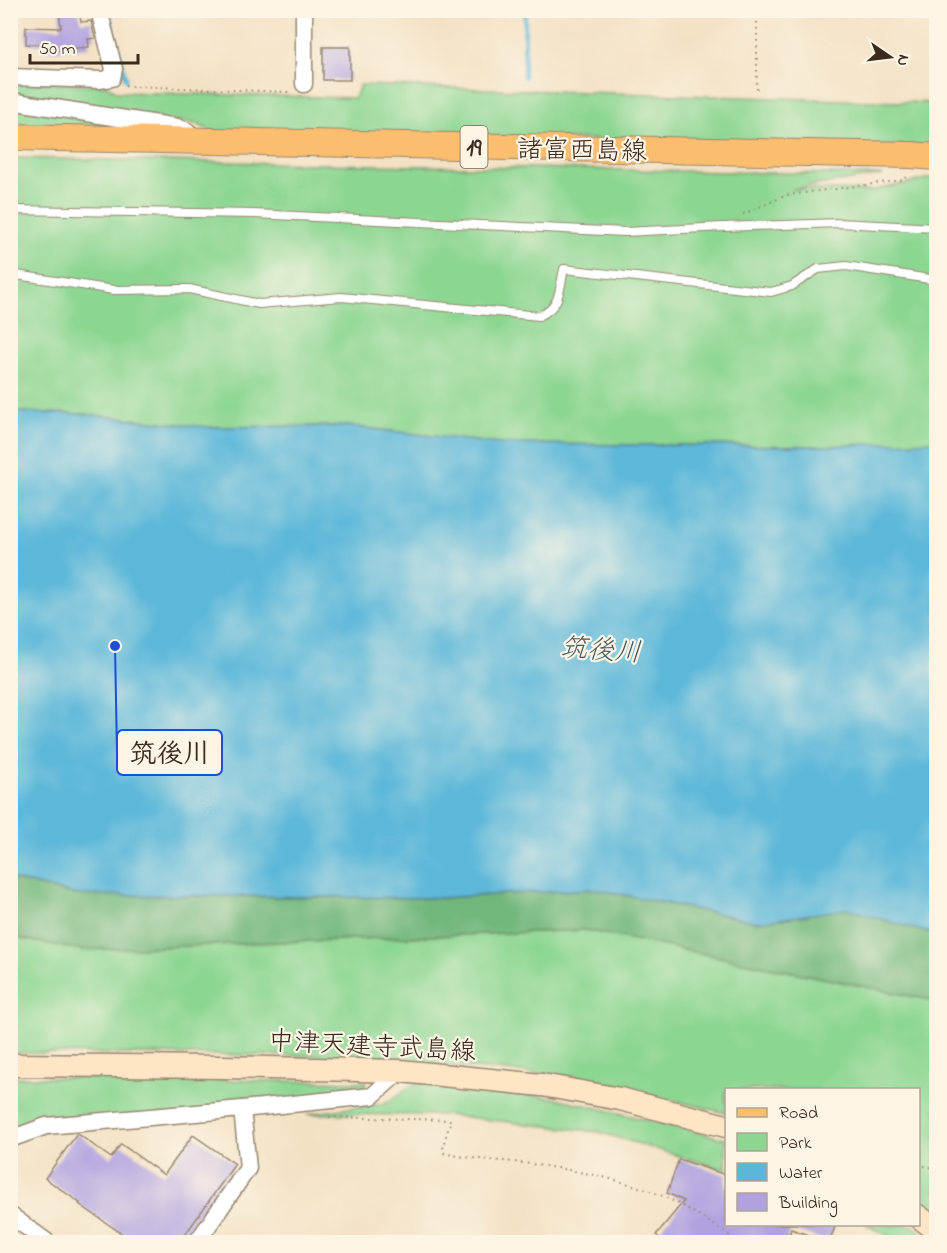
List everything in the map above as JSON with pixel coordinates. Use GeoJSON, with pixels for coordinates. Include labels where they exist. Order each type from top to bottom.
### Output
{"type":"FeatureCollection","features":[{"type":"Feature","properties":{"kind":"main road","name":"諸富西島線"},"geometry":{"type":"LineString","coordinates":[[10,137],[936,157]]}},
{"type":"Feature","properties":{"kind":"main road","name":"中津天建寺武島線"},"geometry":{"type":"LineString","coordinates":[[10,1065],[400,1071],[542,1084],[620,1099],[725,1126]]}},
{"type":"Feature","properties":{"kind":"main road"},"geometry":{"type":"LineString","coordinates":[[920,1218],[936,1230]]}},
{"type":"Feature","properties":{"kind":"street"},"geometry":{"type":"LineString","coordinates":[[10,77],[101,80],[112,78],[114,69],[99,10]]}},
{"type":"Feature","properties":{"kind":"street"},"geometry":{"type":"LineString","coordinates":[[304,10],[304,84]]}},
{"type":"Feature","properties":{"kind":"street"},"geometry":{"type":"LineString","coordinates":[[10,101],[177,127],[201,141]]}},
{"type":"Feature","properties":{"kind":"street"},"geometry":{"type":"LineString","coordinates":[[10,1139],[46,1126],[372,1096],[400,1071]]}},
{"type":"Feature","properties":{"kind":"street"},"geometry":{"type":"LineString","coordinates":[[197,1242],[248,1168],[242,1109]]}},
{"type":"Feature","properties":{"kind":"street"},"geometry":{"type":"LineString","coordinates":[[10,1215],[47,1242]]}},
{"type":"Feature","properties":{"kind":"lane"},"geometry":{"type":"LineString","coordinates":[[10,210],[254,214],[625,232],[839,223],[936,228]]}},
{"type":"Feature","properties":{"kind":"lane"},"geometry":{"type":"LineString","coordinates":[[10,274],[114,290],[189,289],[259,304],[341,297],[538,316],[549,312],[557,301],[564,269],[771,292],[792,286],[818,269],[846,266],[936,280]]}},
{"type":"Feature","properties":{"kind":"path"},"geometry":{"type":"LineString","coordinates":[[757,10],[757,94]]}},
{"type":"Feature","properties":{"kind":"path"},"geometry":{"type":"LineString","coordinates":[[112,78],[128,86],[287,92],[298,92],[304,84]]}},
{"type":"Feature","properties":{"kind":"path"},"geometry":{"type":"LineString","coordinates":[[723,227],[739,215],[787,195],[904,180],[910,171],[911,155]]}},
{"type":"Feature","properties":{"kind":"path"},"geometry":{"type":"LineString","coordinates":[[325,1117],[451,1120],[443,1146],[444,1153],[458,1157],[529,1164],[585,1173],[634,1186],[669,1199],[710,1222],[739,1242]]}},
{"type":"Feature","properties":{"kind":"path"},"geometry":{"type":"LineString","coordinates":[[920,1165],[936,1168]]}},
{"type":"Feature","properties":{"kind":"green space"},"geometry":{"type":"Polygon","coordinates":[[[10,82],[105,85],[118,92],[355,98],[360,85],[936,103],[936,146],[214,132],[196,124],[11,94],[10,82]]]}},
{"type":"Feature","properties":{"kind":"green space"},"geometry":{"type":"Polygon","coordinates":[[[11,105],[162,131],[11,128],[11,105]]]}},
{"type":"Feature","properties":{"kind":"green space"},"geometry":{"type":"Polygon","coordinates":[[[11,158],[883,175],[792,189],[871,191],[936,177],[936,441],[825,446],[500,444],[348,426],[208,427],[83,414],[11,412],[11,158]]]}},
{"type":"Feature","properties":{"kind":"green space"},"geometry":{"type":"Polygon","coordinates":[[[10,879],[78,895],[440,898],[595,889],[758,922],[847,908],[936,935],[936,1001],[586,930],[82,950],[11,937],[10,879]]]}},
{"type":"Feature","properties":{"kind":"green space"},"geometry":{"type":"Polygon","coordinates":[[[586,930],[936,1001],[936,1217],[920,1205],[920,1088],[725,1088],[725,1113],[576,1077],[334,1056],[11,1053],[11,937],[82,950],[586,930]]]}},
{"type":"Feature","properties":{"kind":"green space"},"geometry":{"type":"Polygon","coordinates":[[[11,1077],[366,1082],[360,1095],[11,1134],[11,1077]]]}},
{"type":"Feature","properties":{"kind":"green space"},"geometry":{"type":"Polygon","coordinates":[[[415,1083],[556,1098],[725,1139],[725,1170],[599,1132],[447,1115],[307,1114],[386,1103],[415,1083]]]}},
{"type":"Feature","properties":{"kind":"green space"},"geometry":{"type":"Polygon","coordinates":[[[868,1226],[913,1226],[934,1242],[897,1242],[868,1226]]]}},
{"type":"Feature","properties":{"kind":"water"},"geometry":{"type":"Polygon","coordinates":[[[11,412],[83,414],[208,427],[348,426],[500,444],[825,446],[936,441],[936,935],[847,909],[758,922],[595,889],[440,898],[78,895],[11,879],[11,412]]]}},
{"type":"Feature","properties":{"kind":"building"},"geometry":{"type":"Polygon","coordinates":[[[59,10],[79,10],[81,22],[91,21],[95,38],[88,39],[89,47],[49,51],[48,45],[26,44],[26,27],[61,28],[59,10]]]}},
{"type":"Feature","properties":{"kind":"building"},"geometry":{"type":"Polygon","coordinates":[[[323,47],[350,47],[350,80],[323,80],[323,47]]]}},
{"type":"Feature","properties":{"kind":"building"},"geometry":{"type":"Polygon","coordinates":[[[77,1134],[111,1158],[121,1144],[164,1175],[193,1135],[235,1164],[180,1242],[134,1242],[45,1178],[77,1134]]]}},
{"type":"Feature","properties":{"kind":"building"},"geometry":{"type":"Polygon","coordinates":[[[679,1159],[725,1175],[725,1226],[835,1226],[829,1242],[791,1229],[787,1242],[664,1242],[656,1235],[684,1201],[667,1193],[679,1159]]]}},
{"type":"Feature","properties":{"kind":"waterway"},"geometry":{"type":"LineString","coordinates":[[108,10],[126,79]]}},
{"type":"Feature","properties":{"kind":"waterway"},"geometry":{"type":"LineString","coordinates":[[524,77],[525,10]]}},
{"type":"Feature","properties":{"kind":"place","name":"筑後川"},"geometry":{"type":"Point","coordinates":[115,646]}}]}
